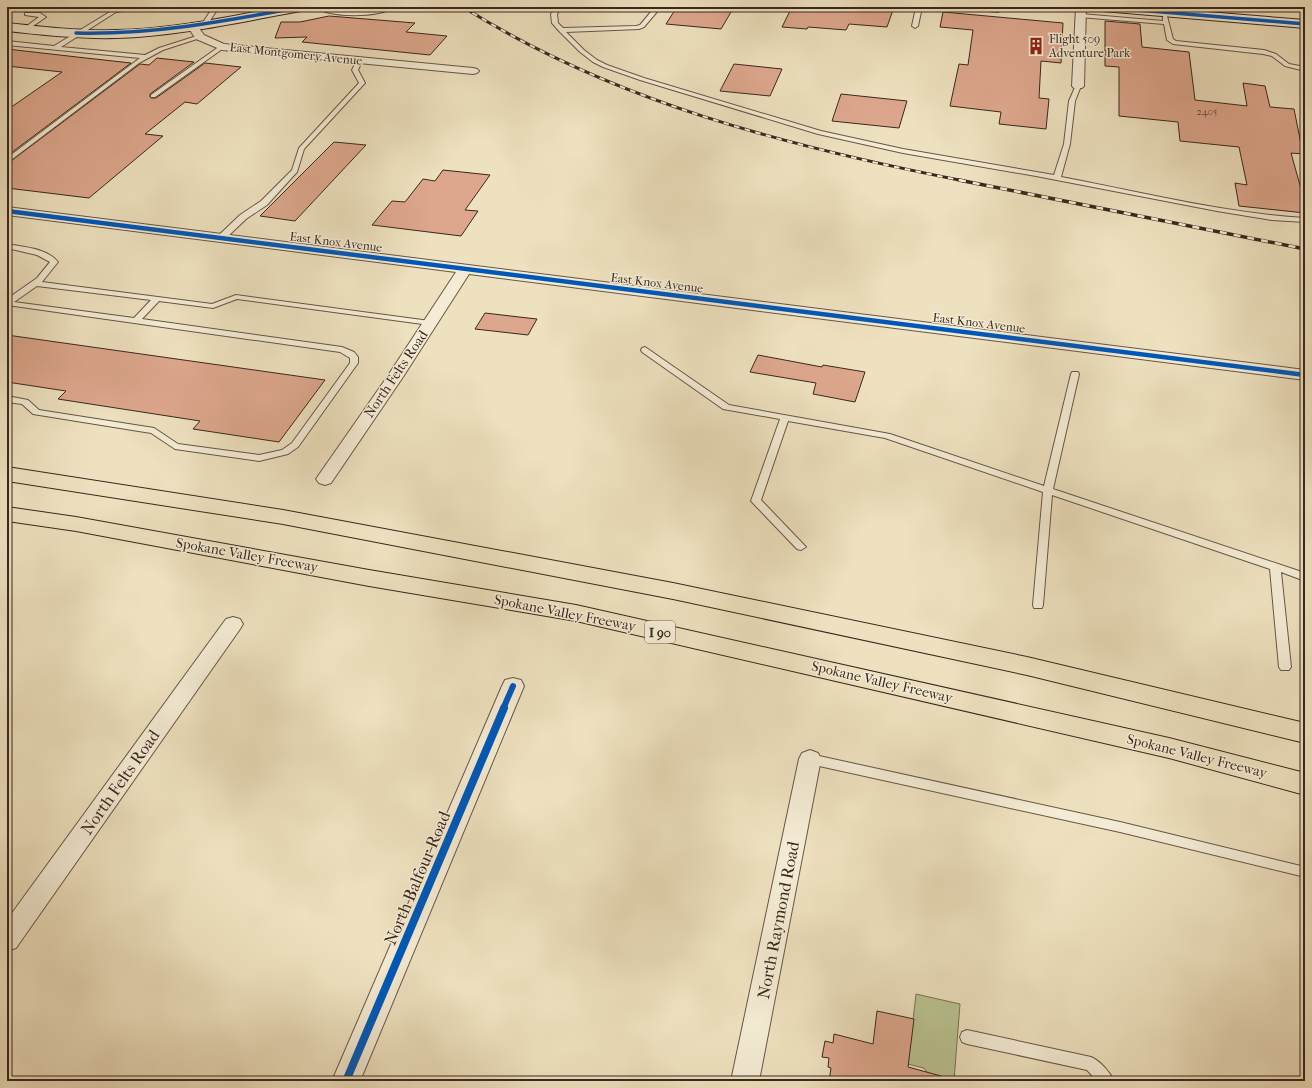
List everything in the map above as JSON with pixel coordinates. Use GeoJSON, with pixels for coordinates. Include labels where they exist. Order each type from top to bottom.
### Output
{"type":"FeatureCollection","features":[{"type":"Feature","properties":{"kind":"highway"},"geometry":{"type":"LineString","coordinates":[[7,474],[283,517],[673,591],[1026,666],[1305,732]]}},
{"type":"Feature","properties":{"kind":"highway","name":"Spokane Valley Freeway"},"geometry":{"type":"LineString","coordinates":[[7,514],[76,524],[369,578],[576,613],[1146,743],[1305,784]]}},
{"type":"Feature","properties":{"kind":"main road"},"geometry":{"type":"LineString","coordinates":[[7,27],[76,33],[144,32],[198,25],[301,7]]}},
{"type":"Feature","properties":{"kind":"main road"},"geometry":{"type":"LineString","coordinates":[[1102,7],[1165,18],[1305,24]]}},
{"type":"Feature","properties":{"kind":"street"},"geometry":{"type":"LineString","coordinates":[[1078,86],[1081,11]]}},
{"type":"Feature","properties":{"kind":"street","name":"East Montgomery Avenue"},"geometry":{"type":"LineString","coordinates":[[198,25],[200,36],[222,46],[266,52],[473,71]]}},
{"type":"Feature","properties":{"kind":"street","name":"East Knox Avenue"},"geometry":{"type":"LineString","coordinates":[[7,211],[1305,374]]}},
{"type":"Feature","properties":{"kind":"street","name":"North Felts Road"},"geometry":{"type":"LineString","coordinates":[[325,479],[465,269]]}},
{"type":"Feature","properties":{"kind":"street","name":"North Felts Road"},"geometry":{"type":"LineString","coordinates":[[7,940],[233,624]]}},
{"type":"Feature","properties":{"kind":"street","name":"North Balfour Road"},"geometry":{"type":"LineString","coordinates":[[346,1081],[513,686]]}},
{"type":"Feature","properties":{"kind":"street","name":"North Raymond Road"},"geometry":{"type":"LineString","coordinates":[[745,1081],[810,759]]}},
{"type":"Feature","properties":{"kind":"lane"},"geometry":{"type":"LineString","coordinates":[[54,48],[76,33],[116,11],[147,7]]}},
{"type":"Feature","properties":{"kind":"lane"},"geometry":{"type":"LineString","coordinates":[[198,25],[216,7]]}},
{"type":"Feature","properties":{"kind":"lane"},"geometry":{"type":"LineString","coordinates":[[318,7],[330,11],[352,13],[373,12],[391,7]]}},
{"type":"Feature","properties":{"kind":"lane"},"geometry":{"type":"LineString","coordinates":[[559,7],[553,17],[555,23],[582,51],[595,61],[605,66],[642,79],[820,133],[904,152],[1057,178],[1230,211],[1272,218],[1305,220]]}},
{"type":"Feature","properties":{"kind":"lane"},"geometry":{"type":"LineString","coordinates":[[562,30],[637,28],[642,26],[658,7]]}},
{"type":"Feature","properties":{"kind":"lane"},"geometry":{"type":"LineString","coordinates":[[915,26],[919,7]]}},
{"type":"Feature","properties":{"kind":"lane"},"geometry":{"type":"LineString","coordinates":[[966,7],[998,10],[1003,7]]}},
{"type":"Feature","properties":{"kind":"lane"},"geometry":{"type":"LineString","coordinates":[[1081,11],[1165,18],[1170,40],[1175,43],[1264,52],[1274,55],[1287,65],[1305,69]]}},
{"type":"Feature","properties":{"kind":"lane"},"geometry":{"type":"LineString","coordinates":[[26,29],[43,17],[40,15],[27,14]]}},
{"type":"Feature","properties":{"kind":"lane"},"geometry":{"type":"LineString","coordinates":[[7,161],[138,62],[161,49],[200,36]]}},
{"type":"Feature","properties":{"kind":"lane"},"geometry":{"type":"LineString","coordinates":[[7,43],[146,57]]}},
{"type":"Feature","properties":{"kind":"lane"},"geometry":{"type":"LineString","coordinates":[[153,96],[222,46]]}},
{"type":"Feature","properties":{"kind":"lane"},"geometry":{"type":"LineString","coordinates":[[221,238],[243,217],[264,203],[295,171],[301,150],[362,82],[354,70],[359,61]]}},
{"type":"Feature","properties":{"kind":"lane"},"geometry":{"type":"LineString","coordinates":[[1057,178],[1066,146],[1070,104],[1078,86]]}},
{"type":"Feature","properties":{"kind":"lane"},"geometry":{"type":"LineString","coordinates":[[7,246],[45,255],[54,262],[51,267],[34,283],[7,303]]}},
{"type":"Feature","properties":{"kind":"lane"},"geometry":{"type":"LineString","coordinates":[[34,283],[213,306],[236,297],[430,323]]}},
{"type":"Feature","properties":{"kind":"lane"},"geometry":{"type":"LineString","coordinates":[[7,294],[19,295]]}},
{"type":"Feature","properties":{"kind":"lane"},"geometry":{"type":"LineString","coordinates":[[136,321],[157,299]]}},
{"type":"Feature","properties":{"kind":"lane"},"geometry":{"type":"LineString","coordinates":[[7,303],[342,350],[354,358],[354,363],[295,445],[285,452],[259,458],[175,446],[154,431],[36,412],[25,402],[7,399]]}},
{"type":"Feature","properties":{"kind":"lane"},"geometry":{"type":"LineString","coordinates":[[646,350],[726,407],[887,436],[1305,577]]}},
{"type":"Feature","properties":{"kind":"lane"},"geometry":{"type":"LineString","coordinates":[[1038,605],[1048,490],[1075,374]]}},
{"type":"Feature","properties":{"kind":"lane"},"geometry":{"type":"LineString","coordinates":[[785,418],[756,501],[801,547]]}},
{"type":"Feature","properties":{"kind":"lane"},"geometry":{"type":"LineString","coordinates":[[1275,567],[1285,667]]}},
{"type":"Feature","properties":{"kind":"lane"},"geometry":{"type":"LineString","coordinates":[[810,759],[1120,827],[1305,872]]}},
{"type":"Feature","properties":{"kind":"lane"},"geometry":{"type":"LineString","coordinates":[[967,1037],[1091,1064],[1106,1081]]}},
{"type":"Feature","properties":{"kind":"green space"},"geometry":{"type":"Polygon","coordinates":[[[916,994],[960,1004],[954,1081],[926,1081],[927,1072],[924,1068],[908,1064],[916,994]]]}},
{"type":"Feature","properties":{"kind":"building"},"geometry":{"type":"Polygon","coordinates":[[[677,7],[734,7],[721,29],[666,24],[677,7]]]}},
{"type":"Feature","properties":{"kind":"building"},"geometry":{"type":"Polygon","coordinates":[[[792,7],[894,7],[887,27],[849,24],[846,30],[808,27],[807,29],[782,27],[792,7]]]}},
{"type":"Feature","properties":{"kind":"building"},"geometry":{"type":"Polygon","coordinates":[[[943,12],[1063,23],[1061,63],[1041,61],[1039,98],[1049,99],[1046,129],[999,124],[1001,112],[950,106],[959,64],[968,65],[973,30],[940,27],[943,12]]]}},
{"type":"Feature","properties":{"kind":"building"},"geometry":{"type":"Polygon","coordinates":[[[329,16],[415,23],[406,32],[447,36],[430,55],[302,42],[307,37],[275,38],[281,22],[300,22],[329,16]]]}},
{"type":"Feature","properties":{"kind":"building"},"geometry":{"type":"Polygon","coordinates":[[[1105,21],[1140,24],[1142,47],[1189,52],[1195,100],[1247,106],[1243,83],[1265,86],[1270,107],[1294,109],[1303,154],[1291,153],[1301,189],[1305,190],[1305,213],[1239,206],[1235,183],[1247,185],[1239,147],[1180,141],[1178,122],[1119,116],[1119,67],[1105,66],[1105,21]]]}},
{"type":"Feature","properties":{"kind":"building"},"geometry":{"type":"Polygon","coordinates":[[[7,49],[131,63],[7,156],[7,110],[62,72],[7,66],[7,49]]]}},
{"type":"Feature","properties":{"kind":"building"},"geometry":{"type":"Polygon","coordinates":[[[157,58],[194,62],[150,94],[151,98],[156,98],[205,63],[241,67],[197,104],[185,102],[145,134],[163,136],[89,198],[7,188],[7,164],[140,64],[149,65],[157,58]]]}},
{"type":"Feature","properties":{"kind":"building"},"geometry":{"type":"Polygon","coordinates":[[[734,64],[782,69],[770,96],[720,91],[734,64]]]}},
{"type":"Feature","properties":{"kind":"building"},"geometry":{"type":"Polygon","coordinates":[[[841,94],[907,101],[899,128],[832,121],[841,94]]]}},
{"type":"Feature","properties":{"kind":"building"},"geometry":{"type":"Polygon","coordinates":[[[334,142],[366,145],[295,221],[260,216],[334,142]]]}},
{"type":"Feature","properties":{"kind":"building"},"geometry":{"type":"Polygon","coordinates":[[[443,170],[490,175],[465,210],[478,211],[461,236],[372,225],[392,201],[405,202],[423,179],[435,181],[443,170]]]}},
{"type":"Feature","properties":{"kind":"building"},"geometry":{"type":"Polygon","coordinates":[[[485,313],[537,319],[528,335],[475,329],[485,313]]]}},
{"type":"Feature","properties":{"kind":"building"},"geometry":{"type":"Polygon","coordinates":[[[7,335],[325,380],[279,442],[193,429],[200,421],[58,399],[66,391],[7,382],[7,335]]]}},
{"type":"Feature","properties":{"kind":"building"},"geometry":{"type":"Polygon","coordinates":[[[758,355],[822,367],[823,365],[865,372],[855,402],[813,394],[816,383],[750,372],[758,355]]]}},
{"type":"Feature","properties":{"kind":"building"},"geometry":{"type":"Polygon","coordinates":[[[877,1011],[914,1019],[908,1067],[941,1076],[941,1081],[829,1081],[831,1068],[828,1067],[829,1058],[822,1057],[825,1041],[833,1043],[834,1034],[873,1044],[877,1011]]]}},
{"type":"Feature","properties":{"kind":"railway"},"geometry":{"type":"LineString","coordinates":[[463,7],[521,40],[581,69],[642,95],[705,117],[834,153],[959,180]]}},
{"type":"Feature","properties":{"kind":"railway"},"geometry":{"type":"LineString","coordinates":[[959,180],[1305,249]]}},
{"type":"Feature","properties":{"kind":"railway"},"geometry":{"type":"LineString","coordinates":[[959,180],[964,181]]}},
{"type":"Feature","properties":{"kind":"cycle path"},"geometry":{"type":"LineString","coordinates":[[76,33],[104,34],[161,30],[301,7]]}},
{"type":"Feature","properties":{"kind":"cycle path"},"geometry":{"type":"LineString","coordinates":[[1102,7],[1305,24]]}},
{"type":"Feature","properties":{"kind":"cycle path"},"geometry":{"type":"LineString","coordinates":[[7,211],[1305,375]]}},
{"type":"Feature","properties":{"kind":"cycle path"},"geometry":{"type":"LineString","coordinates":[[346,1081],[513,686]]}},
{"type":"Feature","properties":{"kind":"place","name":"Flight 509 Adventure Park"},"geometry":{"type":"Point","coordinates":[1036,46]}}]}
